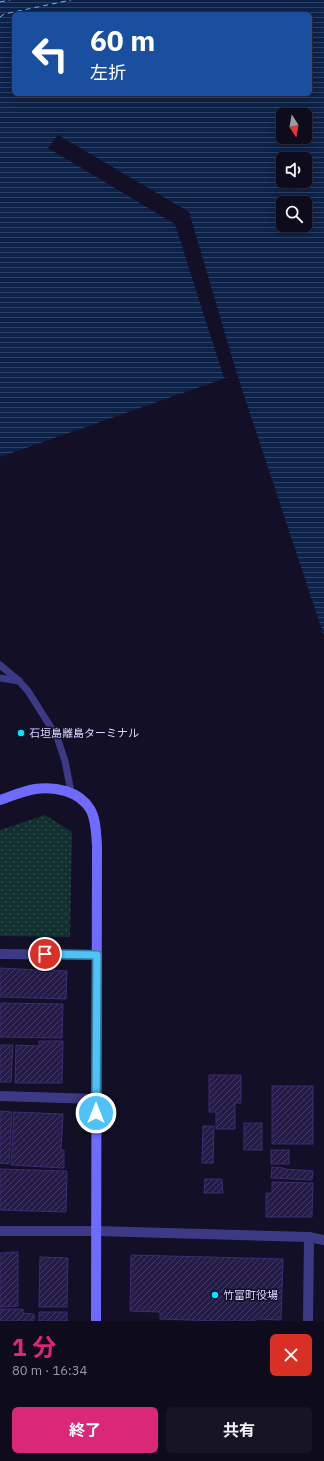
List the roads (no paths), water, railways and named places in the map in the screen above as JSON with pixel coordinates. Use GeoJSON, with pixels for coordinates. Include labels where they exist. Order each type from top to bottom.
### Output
{"type":"FeatureCollection","features":[{"type":"Feature","properties":{"kind":"street"},"geometry":{"type":"LineString","coordinates":[[0,800],[36,789],[51,789],[71,792],[82,800],[91,810],[94,820],[98,844],[96,1321]]}},
{"type":"Feature","properties":{"kind":"street"},"geometry":{"type":"LineString","coordinates":[[0,954],[97,955]]}},
{"type":"Feature","properties":{"kind":"street"},"geometry":{"type":"LineString","coordinates":[[0,1096],[96,1099]]}},
{"type":"Feature","properties":{"kind":"street"},"geometry":{"type":"LineString","coordinates":[[0,1231],[96,1231],[309,1237],[324,1240]]}},
{"type":"Feature","properties":{"kind":"street"},"geometry":{"type":"LineString","coordinates":[[308,1321],[309,1237]]}},
{"type":"Feature","properties":{"kind":"lane"},"geometry":{"type":"LineString","coordinates":[[0,661],[28,690],[57,738],[65,761],[71,792]]}},
{"type":"Feature","properties":{"kind":"lane"},"geometry":{"type":"LineString","coordinates":[[0,665],[11,673]]}},
{"type":"Feature","properties":{"kind":"lane"},"geometry":{"type":"LineString","coordinates":[[0,678],[19,681]]}},
{"type":"Feature","properties":{"kind":"water"},"geometry":{"type":"Polygon","coordinates":[[[0,0],[324,0],[324,636],[237,374],[0,457],[0,0]]]}},
{"type":"Feature","properties":{"kind":"place","name":"石垣島離島ターミナル"},"geometry":{"type":"Point","coordinates":[21,733]}},
{"type":"Feature","properties":{"kind":"place","name":"竹富町役場"},"geometry":{"type":"Point","coordinates":[215,1295]}}]}
